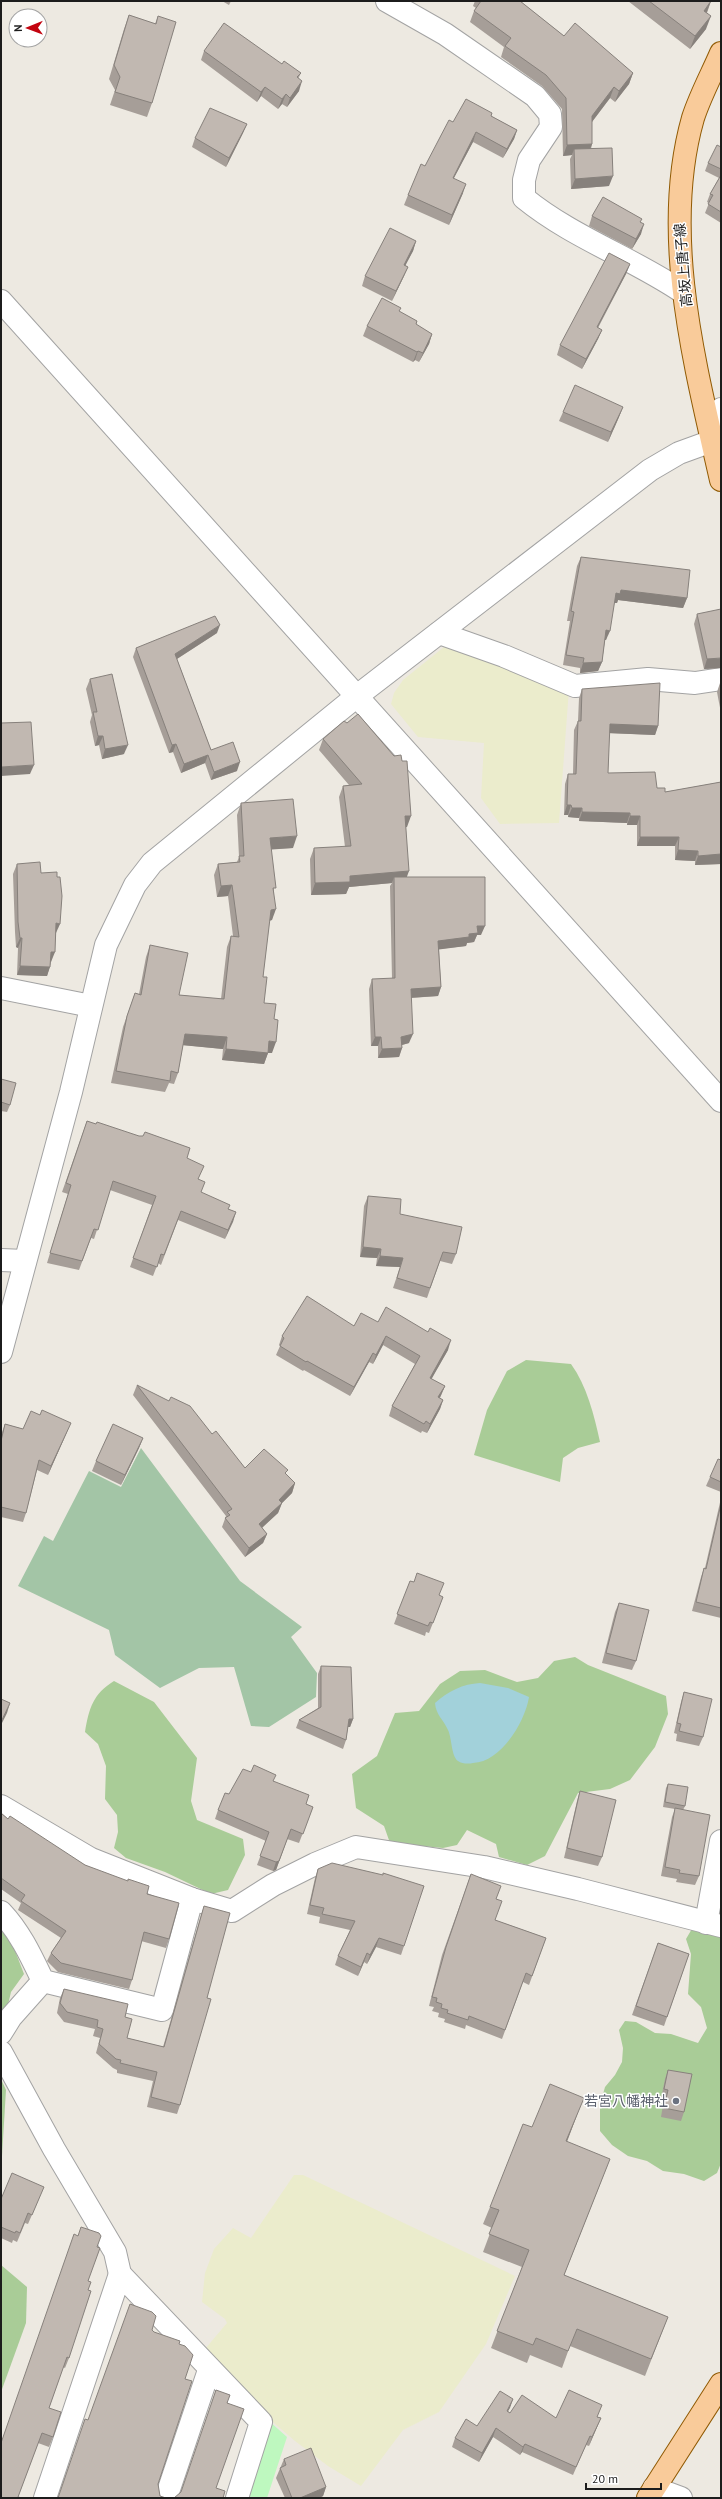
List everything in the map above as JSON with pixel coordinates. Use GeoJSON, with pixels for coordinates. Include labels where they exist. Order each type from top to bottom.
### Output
{"type":"FeatureCollection","features":[{"type":"Feature","properties":{"kind":"main road","name":"高坂上唐子線"},"geometry":{"type":"LineString","coordinates":[[721,53],[693,117],[684,167],[679,209],[680,258],[684,293],[721,480]]}},
{"type":"Feature","properties":{"kind":"main road"},"geometry":{"type":"LineString","coordinates":[[651,2493],[721,2384]]}},
{"type":"Feature","properties":{"kind":"street"},"geometry":{"type":"LineString","coordinates":[[387,1],[445,34],[535,96],[550,114],[551,127],[529,160],[524,180],[524,198],[574,232],[660,277],[684,293]]}},
{"type":"Feature","properties":{"kind":"street"},"geometry":{"type":"LineString","coordinates":[[1,300],[721,1101]]}},
{"type":"Feature","properties":{"kind":"street"},"geometry":{"type":"LineString","coordinates":[[1,1352],[24,1261],[71,1092],[106,945],[136,885],[152,863],[357,696],[650,470],[679,453],[712,440],[721,409]]}},
{"type":"Feature","properties":{"kind":"street"},"geometry":{"type":"LineString","coordinates":[[438,633],[504,656],[575,686],[648,680],[695,683],[721,679]]}},
{"type":"Feature","properties":{"kind":"street"},"geometry":{"type":"LineString","coordinates":[[1,988],[91,1006]]}},
{"type":"Feature","properties":{"kind":"street"},"geometry":{"type":"LineString","coordinates":[[1,1260],[24,1261]]}},
{"type":"Feature","properties":{"kind":"street"},"geometry":{"type":"LineString","coordinates":[[1,1806],[91,1859],[192,1899],[232,1911],[294,1875],[356,1847],[484,1867],[578,1888],[714,1924],[721,1841]]}},
{"type":"Feature","properties":{"kind":"street"},"geometry":{"type":"LineString","coordinates":[[42,1982],[162,2010],[192,1899]]}},
{"type":"Feature","properties":{"kind":"street"},"geometry":{"type":"LineString","coordinates":[[1,1912],[13,1925],[32,1956],[42,1982]]}},
{"type":"Feature","properties":{"kind":"street"},"geometry":{"type":"LineString","coordinates":[[1,2033],[11,2017],[42,1982]]}},
{"type":"Feature","properties":{"kind":"street"},"geometry":{"type":"LineString","coordinates":[[1,2052],[54,2149],[115,2252],[120,2274],[209,2370],[261,2422],[237,2498]]}},
{"type":"Feature","properties":{"kind":"street"},"geometry":{"type":"LineString","coordinates":[[45,2498],[120,2274]]}},
{"type":"Feature","properties":{"kind":"street"},"geometry":{"type":"LineString","coordinates":[[166,2498],[209,2370]]}},
{"type":"Feature","properties":{"kind":"street"},"geometry":{"type":"LineString","coordinates":[[651,2493],[681,2498]]}},
{"type":"Feature","properties":{"kind":"green space"},"geometry":{"type":"Polygon","coordinates":[[[444,647],[455,647],[569,689],[559,823],[500,824],[481,798],[484,743],[418,737],[391,704],[394,693],[403,680],[444,647]]]}},
{"type":"Feature","properties":{"kind":"green space"},"geometry":{"type":"Polygon","coordinates":[[[526,1360],[571,1364],[586,1391],[592,1411],[600,1442],[578,1448],[563,1458],[560,1482],[474,1455],[487,1410],[507,1371],[526,1360]]]}},
{"type":"Feature","properties":{"kind":"green space"},"geometry":{"type":"Polygon","coordinates":[[[141,1448],[240,1581],[302,1627],[291,1637],[317,1673],[316,1697],[269,1727],[251,1726],[234,1667],[199,1668],[160,1688],[115,1655],[109,1630],[18,1586],[44,1536],[53,1541],[89,1471],[121,1487],[141,1448]]]}},
{"type":"Feature","properties":{"kind":"green space"},"geometry":{"type":"Polygon","coordinates":[[[575,1657],[588,1665],[666,1696],[668,1714],[655,1747],[630,1780],[610,1789],[578,1793],[545,1856],[527,1865],[499,1857],[496,1844],[467,1830],[457,1845],[443,1848],[390,1843],[384,1826],[356,1808],[352,1774],[377,1756],[395,1713],[419,1711],[440,1684],[460,1671],[485,1670],[517,1682],[538,1678],[554,1661],[575,1657]]]}},
{"type":"Feature","properties":{"kind":"green space"},"geometry":{"type":"Polygon","coordinates":[[[114,1681],[154,1702],[197,1758],[191,1801],[197,1820],[243,1839],[245,1855],[228,1890],[211,1894],[165,1872],[126,1858],[114,1848],[118,1832],[117,1815],[105,1799],[106,1766],[98,1744],[85,1732],[88,1716],[93,1702],[101,1691],[114,1681]]]}},
{"type":"Feature","properties":{"kind":"green space"},"geometry":{"type":"Polygon","coordinates":[[[693,1927],[721,1931],[721,2163],[717,2173],[704,2181],[684,2174],[663,2171],[647,2161],[628,2156],[612,2145],[600,2131],[600,2105],[605,2087],[615,2075],[622,2062],[623,2048],[619,2030],[625,2021],[636,2022],[655,2033],[671,2034],[698,2043],[707,2028],[701,2007],[688,1994],[691,1954],[686,1939],[693,1927]]]}},
{"type":"Feature","properties":{"kind":"green space"},"geometry":{"type":"Polygon","coordinates":[[[7,1930],[24,1974],[11,1992],[7,2009],[1,2016],[1,1931],[7,1930]]]}},
{"type":"Feature","properties":{"kind":"green space"},"geometry":{"type":"Polygon","coordinates":[[[1,2079],[6,2090],[1,2172],[1,2079]]]}},
{"type":"Feature","properties":{"kind":"green space"},"geometry":{"type":"Polygon","coordinates":[[[294,2175],[303,2175],[515,2276],[486,2344],[439,2412],[403,2430],[361,2486],[328,2466],[267,2417],[205,2349],[227,2323],[225,2319],[202,2302],[205,2273],[214,2249],[233,2228],[251,2238],[294,2175]]]}},
{"type":"Feature","properties":{"kind":"green space"},"geometry":{"type":"Polygon","coordinates":[[[1,2265],[27,2287],[26,2323],[1,2392],[1,2265]]]}},
{"type":"Feature","properties":{"kind":"green space"},"geometry":{"type":"Polygon","coordinates":[[[269,2421],[287,2437],[267,2498],[243,2498],[269,2421]]]}},
{"type":"Feature","properties":{"kind":"water"},"geometry":{"type":"Polygon","coordinates":[[[480,1683],[508,1688],[529,1697],[527,1707],[517,1729],[502,1748],[493,1756],[483,1761],[468,1764],[460,1762],[456,1759],[449,1733],[438,1714],[435,1703],[456,1689],[480,1683]]]}},
{"type":"Feature","properties":{"kind":"building"},"geometry":{"type":"Polygon","coordinates":[[[481,1],[520,1],[564,36],[575,23],[633,73],[619,91],[614,87],[592,116],[592,144],[567,145],[566,98],[546,75],[505,46],[511,38],[474,11],[481,1]]]}},
{"type":"Feature","properties":{"kind":"building"},"geometry":{"type":"Polygon","coordinates":[[[649,1],[711,1],[704,11],[711,16],[695,36],[649,1]]]}},
{"type":"Feature","properties":{"kind":"building"},"geometry":{"type":"Polygon","coordinates":[[[129,15],[156,24],[158,16],[176,22],[152,103],[115,92],[120,77],[114,65],[129,15]]]}},
{"type":"Feature","properties":{"kind":"building"},"geometry":{"type":"Polygon","coordinates":[[[224,23],[282,64],[284,61],[301,73],[297,77],[302,81],[290,98],[286,94],[282,99],[265,87],[261,92],[204,51],[224,23]]]}},
{"type":"Feature","properties":{"kind":"building"},"geometry":{"type":"Polygon","coordinates":[[[466,99],[492,113],[491,116],[517,130],[507,149],[476,132],[453,178],[466,184],[452,215],[408,195],[421,164],[425,166],[449,120],[453,122],[466,99]]]}},
{"type":"Feature","properties":{"kind":"building"},"geometry":{"type":"Polygon","coordinates":[[[210,108],[247,124],[229,158],[195,138],[210,108]]]}},
{"type":"Feature","properties":{"kind":"building"},"geometry":{"type":"Polygon","coordinates":[[[717,145],[721,147],[721,169],[708,163],[717,145]]]}},
{"type":"Feature","properties":{"kind":"building"},"geometry":{"type":"Polygon","coordinates":[[[612,148],[613,176],[575,179],[574,149],[612,148]]]}},
{"type":"Feature","properties":{"kind":"building"},"geometry":{"type":"Polygon","coordinates":[[[721,175],[721,212],[708,204],[713,195],[710,194],[721,175]]]}},
{"type":"Feature","properties":{"kind":"building"},"geometry":{"type":"Polygon","coordinates":[[[603,197],[642,219],[640,222],[644,224],[636,239],[592,216],[603,197]]]}},
{"type":"Feature","properties":{"kind":"building"},"geometry":{"type":"Polygon","coordinates":[[[390,228],[416,241],[404,265],[408,267],[396,291],[365,276],[390,228]]]}},
{"type":"Feature","properties":{"kind":"building"},"geometry":{"type":"Polygon","coordinates":[[[609,253],[630,264],[597,327],[602,330],[586,359],[560,345],[609,253]]]}},
{"type":"Feature","properties":{"kind":"building"},"geometry":{"type":"Polygon","coordinates":[[[382,298],[401,308],[399,311],[417,321],[416,324],[432,334],[423,353],[417,352],[367,326],[382,298]]]}},
{"type":"Feature","properties":{"kind":"building"},"geometry":{"type":"Polygon","coordinates":[[[575,385],[623,407],[611,432],[563,412],[575,385]]]}},
{"type":"Feature","properties":{"kind":"building"},"geometry":{"type":"Polygon","coordinates":[[[581,557],[690,570],[687,598],[621,590],[620,594],[616,593],[610,631],[606,630],[602,662],[583,663],[584,658],[566,655],[574,612],[571,611],[581,557]]]}},
{"type":"Feature","properties":{"kind":"building"},"geometry":{"type":"Polygon","coordinates":[[[721,609],[721,658],[707,659],[697,614],[721,609]]]}},
{"type":"Feature","properties":{"kind":"building"},"geometry":{"type":"Polygon","coordinates":[[[215,616],[220,625],[175,654],[211,750],[233,742],[240,762],[214,772],[208,755],[184,764],[176,744],[172,745],[136,648],[215,616]]]}},
{"type":"Feature","properties":{"kind":"building"},"geometry":{"type":"Polygon","coordinates":[[[112,674],[128,745],[105,749],[103,736],[98,736],[93,712],[97,712],[90,679],[112,674]]]}},
{"type":"Feature","properties":{"kind":"building"},"geometry":{"type":"Polygon","coordinates":[[[660,683],[658,726],[610,724],[608,773],[655,772],[657,788],[665,788],[665,792],[721,782],[721,854],[698,856],[698,851],[678,850],[679,837],[640,837],[640,816],[630,816],[630,813],[582,812],[582,808],[572,808],[571,805],[567,805],[568,774],[576,774],[578,721],[581,721],[582,689],[660,683]]]}},
{"type":"Feature","properties":{"kind":"building"},"geometry":{"type":"Polygon","coordinates":[[[358,714],[394,756],[401,755],[402,761],[407,761],[411,816],[405,816],[409,871],[350,876],[350,882],[315,883],[314,848],[351,846],[343,786],[362,784],[323,739],[344,721],[347,723],[358,714]]]}},
{"type":"Feature","properties":{"kind":"building"},"geometry":{"type":"Polygon","coordinates":[[[31,722],[34,765],[1,767],[1,723],[31,722]]]}},
{"type":"Feature","properties":{"kind":"building"},"geometry":{"type":"Polygon","coordinates":[[[293,799],[297,836],[270,838],[276,888],[273,888],[276,909],[271,910],[263,977],[267,977],[264,1003],[276,1004],[274,1019],[278,1020],[276,1042],[269,1041],[268,1053],[226,1049],[227,1037],[185,1034],[178,1073],[171,1071],[170,1081],[116,1071],[127,1016],[135,993],[141,995],[150,945],[188,953],[179,995],[224,999],[231,936],[239,937],[232,885],[221,886],[218,864],[240,862],[239,856],[244,856],[241,803],[293,799]]]}},
{"type":"Feature","properties":{"kind":"building"},"geometry":{"type":"Polygon","coordinates":[[[40,862],[41,873],[57,872],[57,877],[60,877],[62,896],[60,924],[56,923],[55,952],[51,952],[50,967],[20,966],[22,938],[20,938],[18,922],[17,864],[40,862]]]}},
{"type":"Feature","properties":{"kind":"building"},"geometry":{"type":"Polygon","coordinates":[[[394,877],[485,877],[485,926],[477,926],[478,933],[469,934],[469,937],[438,941],[441,987],[411,989],[413,1034],[401,1037],[402,1048],[382,1049],[381,1037],[375,1037],[372,979],[395,978],[394,877]]]}},
{"type":"Feature","properties":{"kind":"building"},"geometry":{"type":"Polygon","coordinates":[[[1,1079],[16,1083],[10,1105],[1,1102],[1,1079]]]}},
{"type":"Feature","properties":{"kind":"building"},"geometry":{"type":"Polygon","coordinates":[[[87,1121],[96,1124],[97,1122],[139,1136],[143,1136],[145,1132],[190,1148],[187,1158],[204,1166],[198,1179],[205,1182],[201,1192],[230,1205],[228,1209],[236,1212],[228,1230],[181,1211],[164,1255],[161,1254],[157,1267],[133,1258],[156,1196],[113,1181],[98,1230],[94,1229],[82,1261],[50,1253],[71,1185],[66,1183],[87,1121]]]}},
{"type":"Feature","properties":{"kind":"building"},"geometry":{"type":"Polygon","coordinates":[[[368,1196],[401,1199],[400,1214],[462,1227],[456,1254],[443,1252],[430,1288],[397,1278],[403,1258],[380,1256],[381,1249],[363,1247],[368,1196]]]}},
{"type":"Feature","properties":{"kind":"building"},"geometry":{"type":"Polygon","coordinates":[[[307,1296],[354,1326],[361,1313],[378,1322],[386,1307],[428,1332],[430,1328],[451,1340],[430,1378],[445,1386],[438,1397],[443,1400],[430,1424],[426,1421],[424,1424],[392,1406],[420,1356],[386,1336],[376,1355],[373,1353],[354,1387],[307,1361],[306,1362],[280,1346],[284,1338],[282,1336],[307,1296]]]}},
{"type":"Feature","properties":{"kind":"building"},"geometry":{"type":"Polygon","coordinates":[[[137,1385],[169,1401],[171,1397],[190,1406],[212,1434],[216,1431],[245,1468],[264,1449],[288,1470],[285,1473],[295,1483],[279,1500],[282,1503],[259,1524],[267,1534],[249,1548],[225,1518],[230,1515],[227,1512],[232,1509],[137,1385]]]}},
{"type":"Feature","properties":{"kind":"building"},"geometry":{"type":"Polygon","coordinates":[[[42,1410],[71,1423],[51,1466],[39,1460],[26,1513],[1,1507],[1,1441],[5,1424],[23,1429],[31,1411],[40,1415],[42,1410]]]}},
{"type":"Feature","properties":{"kind":"building"},"geometry":{"type":"Polygon","coordinates":[[[113,1424],[143,1438],[125,1475],[96,1461],[113,1424]]]}},
{"type":"Feature","properties":{"kind":"building"},"geometry":{"type":"Polygon","coordinates":[[[718,1459],[721,1460],[721,1482],[710,1477],[718,1459]]]}},
{"type":"Feature","properties":{"kind":"building"},"geometry":{"type":"Polygon","coordinates":[[[721,1504],[721,1608],[696,1602],[704,1568],[706,1569],[721,1504]]]}},
{"type":"Feature","properties":{"kind":"building"},"geometry":{"type":"Polygon","coordinates":[[[417,1573],[444,1583],[439,1595],[443,1597],[433,1623],[430,1622],[428,1626],[397,1614],[410,1581],[414,1582],[417,1573]]]}},
{"type":"Feature","properties":{"kind":"building"},"geometry":{"type":"Polygon","coordinates":[[[619,1603],[649,1610],[636,1661],[606,1653],[619,1603]]]}},
{"type":"Feature","properties":{"kind":"building"},"geometry":{"type":"Polygon","coordinates":[[[321,1666],[351,1667],[353,1719],[349,1719],[346,1740],[299,1720],[321,1707],[321,1666]]]}},
{"type":"Feature","properties":{"kind":"building"},"geometry":{"type":"Polygon","coordinates":[[[684,1692],[712,1699],[703,1737],[679,1731],[681,1724],[677,1723],[684,1692]]]}},
{"type":"Feature","properties":{"kind":"building"},"geometry":{"type":"Polygon","coordinates":[[[1,1699],[10,1703],[1,1722],[1,1699]]]}},
{"type":"Feature","properties":{"kind":"building"},"geometry":{"type":"Polygon","coordinates":[[[254,1765],[276,1775],[273,1781],[309,1795],[306,1804],[313,1807],[303,1834],[291,1829],[279,1861],[276,1862],[260,1856],[269,1832],[218,1810],[225,1793],[229,1794],[243,1769],[251,1772],[254,1765]]]}},
{"type":"Feature","properties":{"kind":"building"},"geometry":{"type":"Polygon","coordinates":[[[668,1784],[688,1787],[685,1806],[665,1802],[668,1784]]]}},
{"type":"Feature","properties":{"kind":"building"},"geometry":{"type":"Polygon","coordinates":[[[580,1791],[616,1800],[602,1857],[567,1848],[580,1791]]]}},
{"type":"Feature","properties":{"kind":"building"},"geometry":{"type":"Polygon","coordinates":[[[675,1808],[710,1815],[699,1876],[679,1873],[680,1870],[665,1867],[675,1808]]]}},
{"type":"Feature","properties":{"kind":"building"},"geometry":{"type":"Polygon","coordinates":[[[1,1813],[8,1819],[10,1816],[85,1865],[128,1881],[128,1879],[149,1886],[147,1894],[179,1903],[169,1939],[144,1932],[132,1980],[61,1963],[51,1953],[66,1931],[21,1901],[25,1895],[1,1878],[1,1813]]]}},
{"type":"Feature","properties":{"kind":"building"},"geometry":{"type":"Polygon","coordinates":[[[332,1863],[383,1875],[383,1873],[424,1886],[404,1946],[379,1938],[370,1955],[367,1953],[361,1967],[338,1956],[355,1921],[322,1914],[324,1908],[310,1905],[318,1869],[332,1863]]]}},
{"type":"Feature","properties":{"kind":"building"},"geometry":{"type":"Polygon","coordinates":[[[471,1874],[501,1886],[496,1899],[502,1901],[495,1920],[546,1938],[532,1976],[526,1973],[505,2030],[469,2016],[468,2020],[447,2013],[448,2010],[441,2008],[442,2004],[436,2002],[437,1998],[432,1997],[446,1947],[471,1874]]]}},
{"type":"Feature","properties":{"kind":"building"},"geometry":{"type":"Polygon","coordinates":[[[204,1906],[230,1913],[207,1998],[211,1999],[180,2105],[151,2097],[157,2072],[120,2063],[121,2060],[116,2059],[99,2044],[103,2029],[97,2027],[98,2020],[67,2012],[60,2003],[64,1989],[128,2004],[125,2017],[132,2019],[127,2038],[164,2047],[204,1906]]]}},
{"type":"Feature","properties":{"kind":"building"},"geometry":{"type":"Polygon","coordinates":[[[658,1943],[689,1954],[667,2017],[636,2006],[658,1943]]]}},
{"type":"Feature","properties":{"kind":"building","name":"若宮八幡神社"},"geometry":{"type":"Polygon","coordinates":[[[668,2070],[692,2074],[684,2112],[664,2108],[668,2090],[664,2089],[668,2070]]]}},
{"type":"Feature","properties":{"kind":"building"},"geometry":{"type":"Polygon","coordinates":[[[550,2084],[584,2098],[566,2141],[610,2159],[564,2275],[668,2317],[651,2359],[577,2329],[568,2351],[536,2338],[533,2345],[497,2331],[529,2250],[489,2234],[499,2210],[490,2207],[523,2124],[532,2127],[550,2084]]]}},
{"type":"Feature","properties":{"kind":"building"},"geometry":{"type":"Polygon","coordinates":[[[12,2173],[44,2187],[32,2215],[28,2213],[20,2233],[16,2231],[15,2233],[1,2227],[1,2199],[12,2173]]]}},
{"type":"Feature","properties":{"kind":"building"},"geometry":{"type":"Polygon","coordinates":[[[81,2227],[99,2233],[101,2236],[97,2247],[100,2248],[88,2281],[91,2282],[88,2290],[91,2291],[69,2358],[67,2357],[49,2408],[61,2412],[53,2437],[42,2433],[18,2497],[22,2498],[1,2498],[1,2443],[74,2234],[78,2236],[81,2227]]]}},
{"type":"Feature","properties":{"kind":"building"},"geometry":{"type":"Polygon","coordinates":[[[130,2304],[152,2312],[156,2316],[152,2330],[180,2341],[179,2344],[185,2346],[193,2355],[185,2379],[192,2381],[158,2484],[160,2496],[166,2498],[58,2498],[85,2419],[88,2420],[130,2304]]]}},
{"type":"Feature","properties":{"kind":"building"},"geometry":{"type":"Polygon","coordinates":[[[216,2390],[230,2395],[227,2403],[244,2409],[216,2488],[225,2491],[223,2498],[174,2498],[181,2492],[216,2390]]]}},
{"type":"Feature","properties":{"kind":"building"},"geometry":{"type":"Polygon","coordinates":[[[569,2390],[602,2405],[597,2417],[601,2418],[592,2437],[590,2436],[576,2467],[525,2444],[523,2447],[496,2428],[482,2453],[455,2438],[466,2419],[477,2426],[500,2391],[513,2399],[507,2411],[510,2413],[522,2395],[556,2418],[569,2390]]]}},
{"type":"Feature","properties":{"kind":"building"},"geometry":{"type":"Polygon","coordinates":[[[311,2448],[326,2487],[300,2498],[292,2498],[280,2468],[286,2465],[284,2459],[311,2448]]]}},
{"type":"Feature","properties":{"kind":"place","name":"若宮八幡神社"},"geometry":{"type":"Point","coordinates":[676,2101]}}]}
